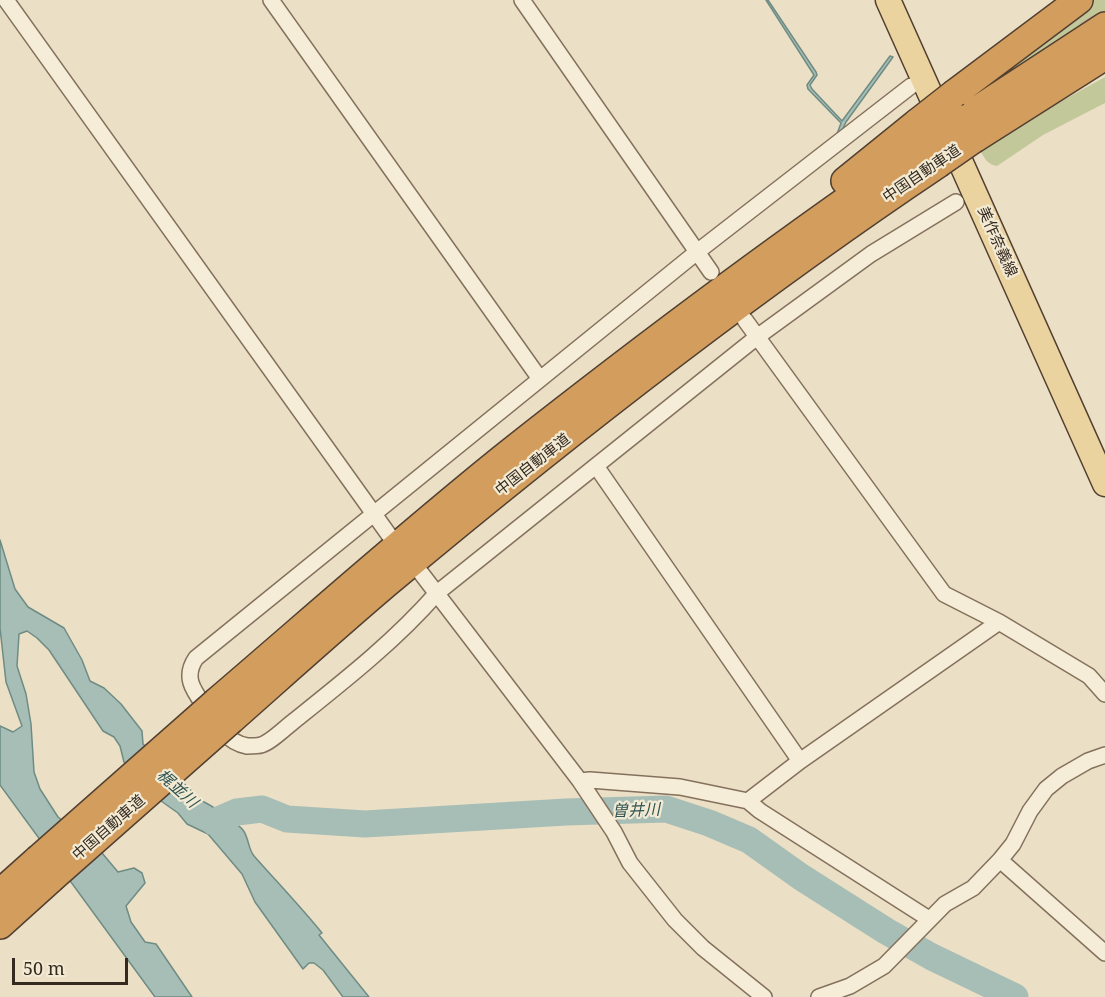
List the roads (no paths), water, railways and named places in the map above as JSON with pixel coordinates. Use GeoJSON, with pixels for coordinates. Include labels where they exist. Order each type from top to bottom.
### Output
{"type":"FeatureCollection","features":[{"type":"Feature","properties":{"kind":"highway"},"geometry":{"type":"LineString","coordinates":[[928,143],[955,93],[1079,0]]}},
{"type":"Feature","properties":{"kind":"highway","name":"中国自動車道"},"geometry":{"type":"LineString","coordinates":[[969,129],[1105,26]]}},
{"type":"Feature","properties":{"kind":"highway","name":"中国自動車道"},"geometry":{"type":"LineString","coordinates":[[0,925],[44,869],[223,711],[373,567],[507,455],[755,266],[928,143],[969,129],[1105,56]]}},
{"type":"Feature","properties":{"kind":"highway","name":"中国自動車道"},"geometry":{"type":"LineString","coordinates":[[223,711],[387,584],[527,469],[767,284],[869,210],[928,143]]}},
{"type":"Feature","properties":{"kind":"highway","name":"中国自動車道"},"geometry":{"type":"LineString","coordinates":[[0,893],[44,869]]}},
{"type":"Feature","properties":{"kind":"main road","name":"美作奈義線"},"geometry":{"type":"LineString","coordinates":[[888,0],[1105,483]]}},
{"type":"Feature","properties":{"kind":"street"},"geometry":{"type":"LineString","coordinates":[[6,0],[388,535]]}},
{"type":"Feature","properties":{"kind":"street"},"geometry":{"type":"LineString","coordinates":[[271,0],[540,379]]}},
{"type":"Feature","properties":{"kind":"street"},"geometry":{"type":"LineString","coordinates":[[522,0],[711,272]]}},
{"type":"Feature","properties":{"kind":"street"},"geometry":{"type":"LineString","coordinates":[[911,86],[697,252],[196,658],[190,668],[190,679],[195,693],[216,724],[231,740],[248,746],[263,745],[332,691],[411,622],[437,593],[758,337],[871,254],[956,202]]}},
{"type":"Feature","properties":{"kind":"street"},"geometry":{"type":"LineString","coordinates":[[745,320],[944,594],[999,622],[1089,676],[1105,694]]}},
{"type":"Feature","properties":{"kind":"street"},"geometry":{"type":"LineString","coordinates":[[596,466],[800,761]]}},
{"type":"Feature","properties":{"kind":"street"},"geometry":{"type":"LineString","coordinates":[[421,573],[582,784],[614,832],[630,863],[675,920],[704,948],[764,997]]}},
{"type":"Feature","properties":{"kind":"street"},"geometry":{"type":"LineString","coordinates":[[748,801],[800,761],[999,622]]}},
{"type":"Feature","properties":{"kind":"street"},"geometry":{"type":"LineString","coordinates":[[819,997],[871,975],[884,966],[945,904],[973,888],[1000,860],[1013,844],[1030,811],[1046,789],[1062,776],[1088,761],[1105,755]]}},
{"type":"Feature","properties":{"kind":"street"},"geometry":{"type":"LineString","coordinates":[[582,784],[590,780],[680,787],[748,801],[926,922]]}},
{"type":"Feature","properties":{"kind":"street"},"geometry":{"type":"LineString","coordinates":[[1000,860],[1105,954]]}},
{"type":"Feature","properties":{"kind":"water"},"geometry":{"type":"Polygon","coordinates":[[[766,0],[816,72],[817,75],[810,85],[812,89],[842,121],[890,56],[893,57],[846,122],[839,137],[837,134],[841,123],[808,89],[807,85],[814,75],[766,0]]]}},
{"type":"Feature","properties":{"kind":"water","name":"梶並川"},"geometry":{"type":"Polygon","coordinates":[[[0,540],[15,589],[28,607],[64,628],[82,660],[90,681],[104,688],[121,704],[142,731],[143,744],[202,801],[224,814],[243,830],[254,856],[322,933],[319,935],[369,997],[343,997],[323,970],[314,963],[309,963],[303,969],[255,902],[242,874],[208,834],[187,824],[178,813],[161,801],[124,762],[120,746],[114,737],[103,731],[49,650],[27,631],[19,634],[17,666],[26,694],[31,724],[34,772],[40,789],[58,817],[102,853],[118,872],[134,868],[142,873],[145,883],[126,906],[131,922],[145,942],[156,944],[192,997],[155,997],[0,785],[0,726],[13,732],[22,726],[6,682],[0,628],[0,540]]]}},
{"type":"Feature","properties":{"kind":"waterway","name":"曽井川"},"geometry":{"type":"LineString","coordinates":[[214,822],[237,812],[262,809],[287,819],[365,824],[566,812],[666,809],[709,823],[749,840],[801,877],[886,931],[932,957],[1015,997]]}},
{"type":"Feature","properties":{"kind":"tunnel"},"geometry":{"type":"LineString","coordinates":[[1073,0],[1097,38]]}}]}
